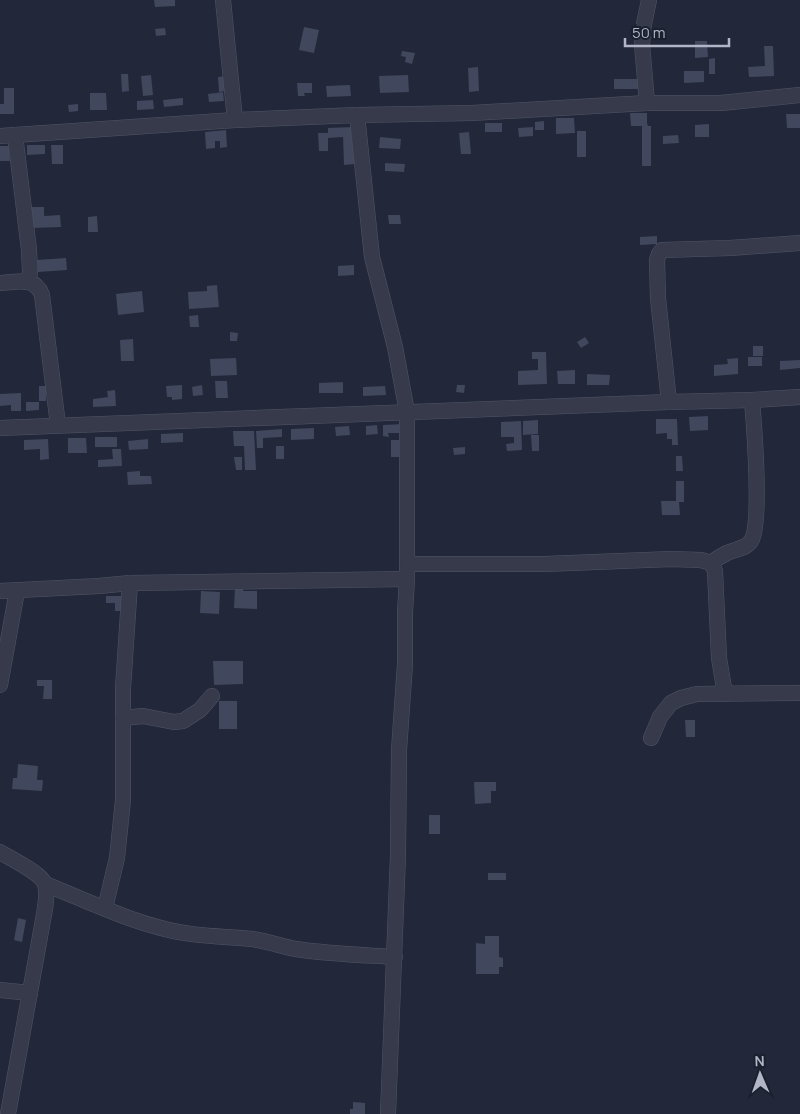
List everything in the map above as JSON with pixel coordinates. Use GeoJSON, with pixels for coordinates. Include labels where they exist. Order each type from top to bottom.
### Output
{"type":"FeatureCollection","features":[{"type":"Feature","properties":{"kind":"street"},"geometry":{"type":"LineString","coordinates":[[223,0],[235,120]]}},
{"type":"Feature","properties":{"kind":"street"},"geometry":{"type":"LineString","coordinates":[[647,103],[642,44],[649,0]]}},
{"type":"Feature","properties":{"kind":"street"},"geometry":{"type":"LineString","coordinates":[[28,282],[30,272],[29,250],[7,135],[235,120],[472,113],[647,103],[722,102],[800,95]]}},
{"type":"Feature","properties":{"kind":"street"},"geometry":{"type":"LineString","coordinates":[[357,115],[372,257],[395,347],[407,412],[405,664],[399,750],[388,1114]]}},
{"type":"Feature","properties":{"kind":"street"},"geometry":{"type":"LineString","coordinates":[[668,402],[658,298],[657,260],[662,250],[730,248],[800,242]]}},
{"type":"Feature","properties":{"kind":"street"},"geometry":{"type":"LineString","coordinates":[[0,283],[34,282],[40,287],[58,425]]}},
{"type":"Feature","properties":{"kind":"street"},"geometry":{"type":"LineString","coordinates":[[0,428],[752,400],[800,396]]}},
{"type":"Feature","properties":{"kind":"street"},"geometry":{"type":"LineString","coordinates":[[711,564],[729,552],[745,547],[751,541],[754,531],[756,444],[752,400]]}},
{"type":"Feature","properties":{"kind":"street"},"geometry":{"type":"LineString","coordinates":[[0,591],[130,583],[407,572],[545,564],[671,559],[701,560],[711,564],[715,571],[719,658],[725,694]]}},
{"type":"Feature","properties":{"kind":"street"},"geometry":{"type":"LineString","coordinates":[[105,908],[117,858],[123,800],[123,688],[130,583]]}},
{"type":"Feature","properties":{"kind":"street"},"geometry":{"type":"LineString","coordinates":[[1,674],[17,591]]}},
{"type":"Feature","properties":{"kind":"street"},"geometry":{"type":"LineString","coordinates":[[651,738],[660,716],[670,703],[680,698],[697,694],[800,694]]}},
{"type":"Feature","properties":{"kind":"street"},"geometry":{"type":"LineString","coordinates":[[123,718],[143,716],[174,722],[183,721],[200,710],[212,696]]}},
{"type":"Feature","properties":{"kind":"street"},"geometry":{"type":"LineString","coordinates":[[0,852],[38,875],[45,884],[105,908],[169,930],[218,938],[264,941],[294,949],[394,958]]}},
{"type":"Feature","properties":{"kind":"street"},"geometry":{"type":"LineString","coordinates":[[8,1114],[43,920],[46,897],[45,884]]}},
{"type":"Feature","properties":{"kind":"street"},"geometry":{"type":"LineString","coordinates":[[0,990],[30,993]]}},
{"type":"Feature","properties":{"kind":"building"},"geometry":{"type":"Polygon","coordinates":[[[154,0],[175,0],[175,6],[155,7],[154,0]]]}},
{"type":"Feature","properties":{"kind":"building"},"geometry":{"type":"Polygon","coordinates":[[[304,27],[319,30],[314,53],[299,50],[304,27]]]}},
{"type":"Feature","properties":{"kind":"building"},"geometry":{"type":"Polygon","coordinates":[[[165,28],[166,35],[156,36],[155,29],[165,28]]]}},
{"type":"Feature","properties":{"kind":"building"},"geometry":{"type":"Polygon","coordinates":[[[695,41],[707,41],[708,57],[695,58],[695,41]]]}},
{"type":"Feature","properties":{"kind":"building"},"geometry":{"type":"Polygon","coordinates":[[[764,46],[773,46],[774,76],[749,77],[748,67],[765,66],[764,46]]]}},
{"type":"Feature","properties":{"kind":"building"},"geometry":{"type":"Polygon","coordinates":[[[402,51],[415,53],[412,64],[405,62],[406,57],[401,56],[402,51]]]}},
{"type":"Feature","properties":{"kind":"building"},"geometry":{"type":"Polygon","coordinates":[[[715,58],[715,74],[709,74],[709,59],[715,58]]]}},
{"type":"Feature","properties":{"kind":"building"},"geometry":{"type":"Polygon","coordinates":[[[478,67],[479,91],[469,92],[468,68],[478,67]]]}},
{"type":"Feature","properties":{"kind":"building"},"geometry":{"type":"Polygon","coordinates":[[[684,71],[704,71],[704,82],[684,83],[684,71]]]}},
{"type":"Feature","properties":{"kind":"building"},"geometry":{"type":"Polygon","coordinates":[[[121,74],[128,74],[129,91],[122,92],[121,74]]]}},
{"type":"Feature","properties":{"kind":"building"},"geometry":{"type":"Polygon","coordinates":[[[151,75],[153,95],[143,96],[141,76],[151,75]]]}},
{"type":"Feature","properties":{"kind":"building"},"geometry":{"type":"Polygon","coordinates":[[[408,75],[409,92],[380,93],[379,76],[408,75]]]}},
{"type":"Feature","properties":{"kind":"building"},"geometry":{"type":"Polygon","coordinates":[[[225,76],[226,91],[219,92],[218,77],[225,76]]]}},
{"type":"Feature","properties":{"kind":"building"},"geometry":{"type":"Polygon","coordinates":[[[614,79],[639,79],[639,89],[614,89],[614,79]]]}},
{"type":"Feature","properties":{"kind":"building"},"geometry":{"type":"Polygon","coordinates":[[[297,83],[312,83],[312,93],[304,93],[305,96],[298,96],[297,83]]]}},
{"type":"Feature","properties":{"kind":"building"},"geometry":{"type":"Polygon","coordinates":[[[350,85],[351,96],[327,97],[326,86],[350,85]]]}},
{"type":"Feature","properties":{"kind":"building"},"geometry":{"type":"Polygon","coordinates":[[[4,88],[14,88],[14,114],[0,114],[0,104],[4,104],[4,88]]]}},
{"type":"Feature","properties":{"kind":"building"},"geometry":{"type":"Polygon","coordinates":[[[223,92],[224,101],[209,102],[208,94],[223,92]]]}},
{"type":"Feature","properties":{"kind":"building"},"geometry":{"type":"Polygon","coordinates":[[[90,93],[106,93],[107,110],[90,110],[90,93]]]}},
{"type":"Feature","properties":{"kind":"building"},"geometry":{"type":"Polygon","coordinates":[[[183,98],[183,105],[164,107],[163,100],[183,98]]]}},
{"type":"Feature","properties":{"kind":"building"},"geometry":{"type":"Polygon","coordinates":[[[153,100],[154,109],[137,110],[137,101],[153,100]]]}},
{"type":"Feature","properties":{"kind":"building"},"geometry":{"type":"Polygon","coordinates":[[[78,104],[78,111],[69,112],[68,105],[78,104]]]}},
{"type":"Feature","properties":{"kind":"building"},"geometry":{"type":"Polygon","coordinates":[[[630,113],[647,113],[647,123],[648,126],[651,126],[651,166],[642,166],[642,126],[631,126],[630,113]]]}},
{"type":"Feature","properties":{"kind":"building"},"geometry":{"type":"Polygon","coordinates":[[[786,114],[800,114],[800,128],[787,128],[786,114]]]}},
{"type":"Feature","properties":{"kind":"building"},"geometry":{"type":"Polygon","coordinates":[[[556,118],[574,118],[575,133],[556,134],[556,118]]]}},
{"type":"Feature","properties":{"kind":"building"},"geometry":{"type":"Polygon","coordinates":[[[544,121],[544,130],[535,130],[535,122],[544,121]]]}},
{"type":"Feature","properties":{"kind":"building"},"geometry":{"type":"Polygon","coordinates":[[[485,123],[502,123],[502,132],[485,132],[485,123]]]}},
{"type":"Feature","properties":{"kind":"building"},"geometry":{"type":"Polygon","coordinates":[[[709,124],[709,137],[695,137],[695,125],[709,124]]]}},
{"type":"Feature","properties":{"kind":"building"},"geometry":{"type":"Polygon","coordinates":[[[353,127],[355,164],[344,165],[343,137],[328,138],[328,151],[319,151],[318,133],[328,133],[328,128],[353,127]]]}},
{"type":"Feature","properties":{"kind":"building"},"geometry":{"type":"Polygon","coordinates":[[[533,127],[533,136],[519,137],[518,128],[533,127]]]}},
{"type":"Feature","properties":{"kind":"building"},"geometry":{"type":"Polygon","coordinates":[[[226,130],[227,147],[220,148],[220,141],[215,141],[215,148],[206,149],[205,132],[226,130]]]}},
{"type":"Feature","properties":{"kind":"building"},"geometry":{"type":"Polygon","coordinates":[[[577,131],[586,131],[586,157],[577,157],[577,131]]]}},
{"type":"Feature","properties":{"kind":"building"},"geometry":{"type":"Polygon","coordinates":[[[469,132],[471,154],[461,154],[459,133],[469,132]]]}},
{"type":"Feature","properties":{"kind":"building"},"geometry":{"type":"Polygon","coordinates":[[[678,135],[679,143],[663,144],[663,136],[678,135]]]}},
{"type":"Feature","properties":{"kind":"building"},"geometry":{"type":"Polygon","coordinates":[[[380,137],[401,139],[400,149],[379,148],[380,137]]]}},
{"type":"Feature","properties":{"kind":"building"},"geometry":{"type":"Polygon","coordinates":[[[27,145],[45,145],[45,154],[27,155],[27,145]]]}},
{"type":"Feature","properties":{"kind":"building"},"geometry":{"type":"Polygon","coordinates":[[[51,145],[63,145],[63,164],[52,164],[51,145]]]}},
{"type":"Feature","properties":{"kind":"building"},"geometry":{"type":"Polygon","coordinates":[[[0,146],[9,146],[10,161],[0,161],[0,146]]]}},
{"type":"Feature","properties":{"kind":"building"},"geometry":{"type":"Polygon","coordinates":[[[385,163],[405,164],[404,172],[385,171],[385,163]]]}},
{"type":"Feature","properties":{"kind":"building"},"geometry":{"type":"Polygon","coordinates":[[[31,207],[44,207],[44,216],[60,215],[61,227],[32,228],[31,207]]]}},
{"type":"Feature","properties":{"kind":"building"},"geometry":{"type":"Polygon","coordinates":[[[388,215],[400,215],[401,224],[389,224],[388,215]]]}},
{"type":"Feature","properties":{"kind":"building"},"geometry":{"type":"Polygon","coordinates":[[[97,216],[98,232],[88,232],[88,217],[97,216]]]}},
{"type":"Feature","properties":{"kind":"building"},"geometry":{"type":"Polygon","coordinates":[[[657,236],[657,244],[640,245],[640,237],[657,236]]]}},
{"type":"Feature","properties":{"kind":"building"},"geometry":{"type":"Polygon","coordinates":[[[66,258],[67,270],[38,272],[37,260],[66,258]]]}},
{"type":"Feature","properties":{"kind":"building"},"geometry":{"type":"Polygon","coordinates":[[[354,265],[354,275],[338,276],[338,266],[354,265]]]}},
{"type":"Feature","properties":{"kind":"building"},"geometry":{"type":"Polygon","coordinates":[[[217,285],[219,307],[189,309],[188,292],[207,291],[207,286],[217,285]]]}},
{"type":"Feature","properties":{"kind":"building"},"geometry":{"type":"Polygon","coordinates":[[[142,291],[144,312],[118,315],[116,294],[142,291]]]}},
{"type":"Feature","properties":{"kind":"building"},"geometry":{"type":"Polygon","coordinates":[[[198,315],[199,327],[190,327],[189,316],[198,315]]]}},
{"type":"Feature","properties":{"kind":"building"},"geometry":{"type":"Polygon","coordinates":[[[230,332],[238,333],[237,341],[230,341],[230,332]]]}},
{"type":"Feature","properties":{"kind":"building"},"geometry":{"type":"Polygon","coordinates":[[[585,337],[589,343],[581,348],[577,342],[585,337]]]}},
{"type":"Feature","properties":{"kind":"building"},"geometry":{"type":"Polygon","coordinates":[[[133,339],[134,361],[121,361],[120,340],[133,339]]]}},
{"type":"Feature","properties":{"kind":"building"},"geometry":{"type":"Polygon","coordinates":[[[753,346],[763,346],[763,356],[753,356],[753,346]]]}},
{"type":"Feature","properties":{"kind":"building"},"geometry":{"type":"Polygon","coordinates":[[[532,352],[546,352],[547,384],[518,385],[518,371],[538,370],[538,359],[532,359],[532,352]]]}},
{"type":"Feature","properties":{"kind":"building"},"geometry":{"type":"Polygon","coordinates":[[[748,357],[762,357],[762,366],[748,366],[748,357]]]}},
{"type":"Feature","properties":{"kind":"building"},"geometry":{"type":"Polygon","coordinates":[[[236,358],[237,375],[211,376],[210,359],[236,358]]]}},
{"type":"Feature","properties":{"kind":"building"},"geometry":{"type":"Polygon","coordinates":[[[738,358],[738,374],[714,376],[714,365],[728,364],[727,359],[738,358]]]}},
{"type":"Feature","properties":{"kind":"building"},"geometry":{"type":"Polygon","coordinates":[[[800,360],[800,368],[780,370],[780,361],[800,360]]]}},
{"type":"Feature","properties":{"kind":"building"},"geometry":{"type":"Polygon","coordinates":[[[575,370],[575,384],[558,384],[557,371],[575,370]]]}},
{"type":"Feature","properties":{"kind":"building"},"geometry":{"type":"Polygon","coordinates":[[[587,374],[610,375],[609,385],[587,385],[587,374]]]}},
{"type":"Feature","properties":{"kind":"building"},"geometry":{"type":"Polygon","coordinates":[[[215,381],[227,381],[228,398],[216,398],[215,381]]]}},
{"type":"Feature","properties":{"kind":"building"},"geometry":{"type":"Polygon","coordinates":[[[343,382],[343,393],[319,393],[319,383],[343,382]]]}},
{"type":"Feature","properties":{"kind":"building"},"geometry":{"type":"Polygon","coordinates":[[[182,385],[182,399],[172,400],[172,397],[167,397],[166,386],[182,385]]]}},
{"type":"Feature","properties":{"kind":"building"},"geometry":{"type":"Polygon","coordinates":[[[202,385],[203,395],[193,396],[192,387],[202,385]]]}},
{"type":"Feature","properties":{"kind":"building"},"geometry":{"type":"Polygon","coordinates":[[[457,385],[465,385],[464,393],[456,392],[457,385]]]}},
{"type":"Feature","properties":{"kind":"building"},"geometry":{"type":"Polygon","coordinates":[[[39,386],[46,386],[46,401],[39,401],[39,386]]]}},
{"type":"Feature","properties":{"kind":"building"},"geometry":{"type":"Polygon","coordinates":[[[385,386],[386,395],[363,396],[363,387],[385,386]]]}},
{"type":"Feature","properties":{"kind":"building"},"geometry":{"type":"Polygon","coordinates":[[[115,390],[116,406],[93,407],[93,399],[108,397],[107,391],[115,390]]]}},
{"type":"Feature","properties":{"kind":"building"},"geometry":{"type":"Polygon","coordinates":[[[21,393],[21,411],[11,411],[11,405],[0,406],[0,394],[21,393]]]}},
{"type":"Feature","properties":{"kind":"building"},"geometry":{"type":"Polygon","coordinates":[[[26,402],[39,402],[39,410],[26,411],[26,402]]]}},
{"type":"Feature","properties":{"kind":"building"},"geometry":{"type":"Polygon","coordinates":[[[708,416],[708,430],[690,431],[689,417],[708,416]]]}},
{"type":"Feature","properties":{"kind":"building"},"geometry":{"type":"Polygon","coordinates":[[[656,419],[677,419],[678,445],[672,445],[672,439],[667,439],[667,433],[656,434],[656,419]]]}},
{"type":"Feature","properties":{"kind":"building"},"geometry":{"type":"Polygon","coordinates":[[[538,420],[538,434],[523,435],[523,421],[538,420]]]}},
{"type":"Feature","properties":{"kind":"building"},"geometry":{"type":"Polygon","coordinates":[[[521,421],[522,450],[507,451],[506,444],[514,443],[514,437],[501,437],[501,422],[521,421]]]}},
{"type":"Feature","properties":{"kind":"building"},"geometry":{"type":"Polygon","coordinates":[[[404,424],[404,433],[388,433],[389,437],[383,436],[383,425],[404,424]]]}},
{"type":"Feature","properties":{"kind":"building"},"geometry":{"type":"Polygon","coordinates":[[[377,425],[378,434],[366,435],[366,426],[377,425]]]}},
{"type":"Feature","properties":{"kind":"building"},"geometry":{"type":"Polygon","coordinates":[[[349,426],[350,435],[336,436],[335,427],[349,426]]]}},
{"type":"Feature","properties":{"kind":"building"},"geometry":{"type":"Polygon","coordinates":[[[314,428],[314,439],[291,440],[291,429],[314,428]]]}},
{"type":"Feature","properties":{"kind":"building"},"geometry":{"type":"Polygon","coordinates":[[[282,429],[282,437],[263,438],[263,448],[257,448],[256,431],[282,429]]]}},
{"type":"Feature","properties":{"kind":"building"},"geometry":{"type":"Polygon","coordinates":[[[233,431],[254,431],[256,470],[245,470],[244,446],[234,446],[233,431]]]}},
{"type":"Feature","properties":{"kind":"building"},"geometry":{"type":"Polygon","coordinates":[[[183,433],[183,442],[161,443],[161,434],[183,433]]]}},
{"type":"Feature","properties":{"kind":"building"},"geometry":{"type":"Polygon","coordinates":[[[531,435],[539,435],[539,451],[532,451],[531,435]]]}},
{"type":"Feature","properties":{"kind":"building"},"geometry":{"type":"Polygon","coordinates":[[[95,437],[117,437],[117,447],[95,447],[95,437]]]}},
{"type":"Feature","properties":{"kind":"building"},"geometry":{"type":"Polygon","coordinates":[[[68,438],[86,438],[87,453],[68,453],[68,438]]]}},
{"type":"Feature","properties":{"kind":"building"},"geometry":{"type":"Polygon","coordinates":[[[48,439],[49,459],[40,460],[40,449],[24,450],[24,440],[48,439]]]}},
{"type":"Feature","properties":{"kind":"building"},"geometry":{"type":"Polygon","coordinates":[[[148,439],[148,449],[129,450],[128,441],[148,439]]]}},
{"type":"Feature","properties":{"kind":"building"},"geometry":{"type":"Polygon","coordinates":[[[391,440],[401,440],[401,457],[391,457],[391,440]]]}},
{"type":"Feature","properties":{"kind":"building"},"geometry":{"type":"Polygon","coordinates":[[[276,446],[284,446],[284,459],[276,459],[276,446]]]}},
{"type":"Feature","properties":{"kind":"building"},"geometry":{"type":"Polygon","coordinates":[[[465,447],[465,454],[454,455],[453,448],[465,447]]]}},
{"type":"Feature","properties":{"kind":"building"},"geometry":{"type":"Polygon","coordinates":[[[112,449],[121,449],[122,466],[98,467],[98,460],[113,459],[112,449]]]}},
{"type":"Feature","properties":{"kind":"building"},"geometry":{"type":"Polygon","coordinates":[[[676,456],[682,456],[683,471],[676,471],[676,456]]]}},
{"type":"Feature","properties":{"kind":"building"},"geometry":{"type":"Polygon","coordinates":[[[234,457],[242,457],[242,470],[236,470],[234,457]]]}},
{"type":"Feature","properties":{"kind":"building"},"geometry":{"type":"Polygon","coordinates":[[[140,471],[140,476],[151,476],[152,484],[128,485],[127,472],[140,471]]]}},
{"type":"Feature","properties":{"kind":"building"},"geometry":{"type":"Polygon","coordinates":[[[676,481],[684,481],[684,502],[679,502],[680,515],[662,515],[661,501],[676,501],[676,481]]]}},
{"type":"Feature","properties":{"kind":"building"},"geometry":{"type":"Polygon","coordinates":[[[235,587],[244,587],[243,591],[257,591],[257,609],[234,608],[235,587]]]}},
{"type":"Feature","properties":{"kind":"building"},"geometry":{"type":"Polygon","coordinates":[[[201,591],[220,592],[219,614],[200,613],[201,591]]]}},
{"type":"Feature","properties":{"kind":"building"},"geometry":{"type":"Polygon","coordinates":[[[106,596],[123,596],[123,611],[115,611],[115,603],[106,603],[106,596]]]}},
{"type":"Feature","properties":{"kind":"building"},"geometry":{"type":"Polygon","coordinates":[[[213,661],[243,661],[243,684],[214,685],[213,661]]]}},
{"type":"Feature","properties":{"kind":"building"},"geometry":{"type":"Polygon","coordinates":[[[37,680],[52,680],[52,699],[43,699],[44,686],[37,686],[37,680]]]}},
{"type":"Feature","properties":{"kind":"building"},"geometry":{"type":"Polygon","coordinates":[[[219,701],[237,701],[237,729],[219,729],[219,701]]]}},
{"type":"Feature","properties":{"kind":"building"},"geometry":{"type":"Polygon","coordinates":[[[685,720],[695,720],[695,737],[686,737],[685,720]]]}},
{"type":"Feature","properties":{"kind":"building"},"geometry":{"type":"Polygon","coordinates":[[[18,764],[38,766],[37,780],[43,780],[42,791],[12,789],[13,778],[17,778],[18,764]]]}},
{"type":"Feature","properties":{"kind":"building"},"geometry":{"type":"Polygon","coordinates":[[[474,782],[496,782],[496,791],[491,791],[491,803],[475,804],[474,782]]]}},
{"type":"Feature","properties":{"kind":"building"},"geometry":{"type":"Polygon","coordinates":[[[429,815],[440,815],[440,834],[429,834],[429,815]]]}},
{"type":"Feature","properties":{"kind":"building"},"geometry":{"type":"Polygon","coordinates":[[[488,873],[506,873],[506,880],[488,880],[488,873]]]}},
{"type":"Feature","properties":{"kind":"building"},"geometry":{"type":"Polygon","coordinates":[[[18,918],[26,920],[22,942],[14,940],[18,918]]]}},
{"type":"Feature","properties":{"kind":"building"},"geometry":{"type":"Polygon","coordinates":[[[485,936],[499,936],[499,957],[503,958],[503,967],[499,967],[499,974],[476,974],[476,943],[485,944],[485,936]]]}},
{"type":"Feature","properties":{"kind":"building"},"geometry":{"type":"Polygon","coordinates":[[[353,1102],[365,1103],[365,1114],[350,1114],[350,1109],[353,1109],[353,1102]]]}}]}
